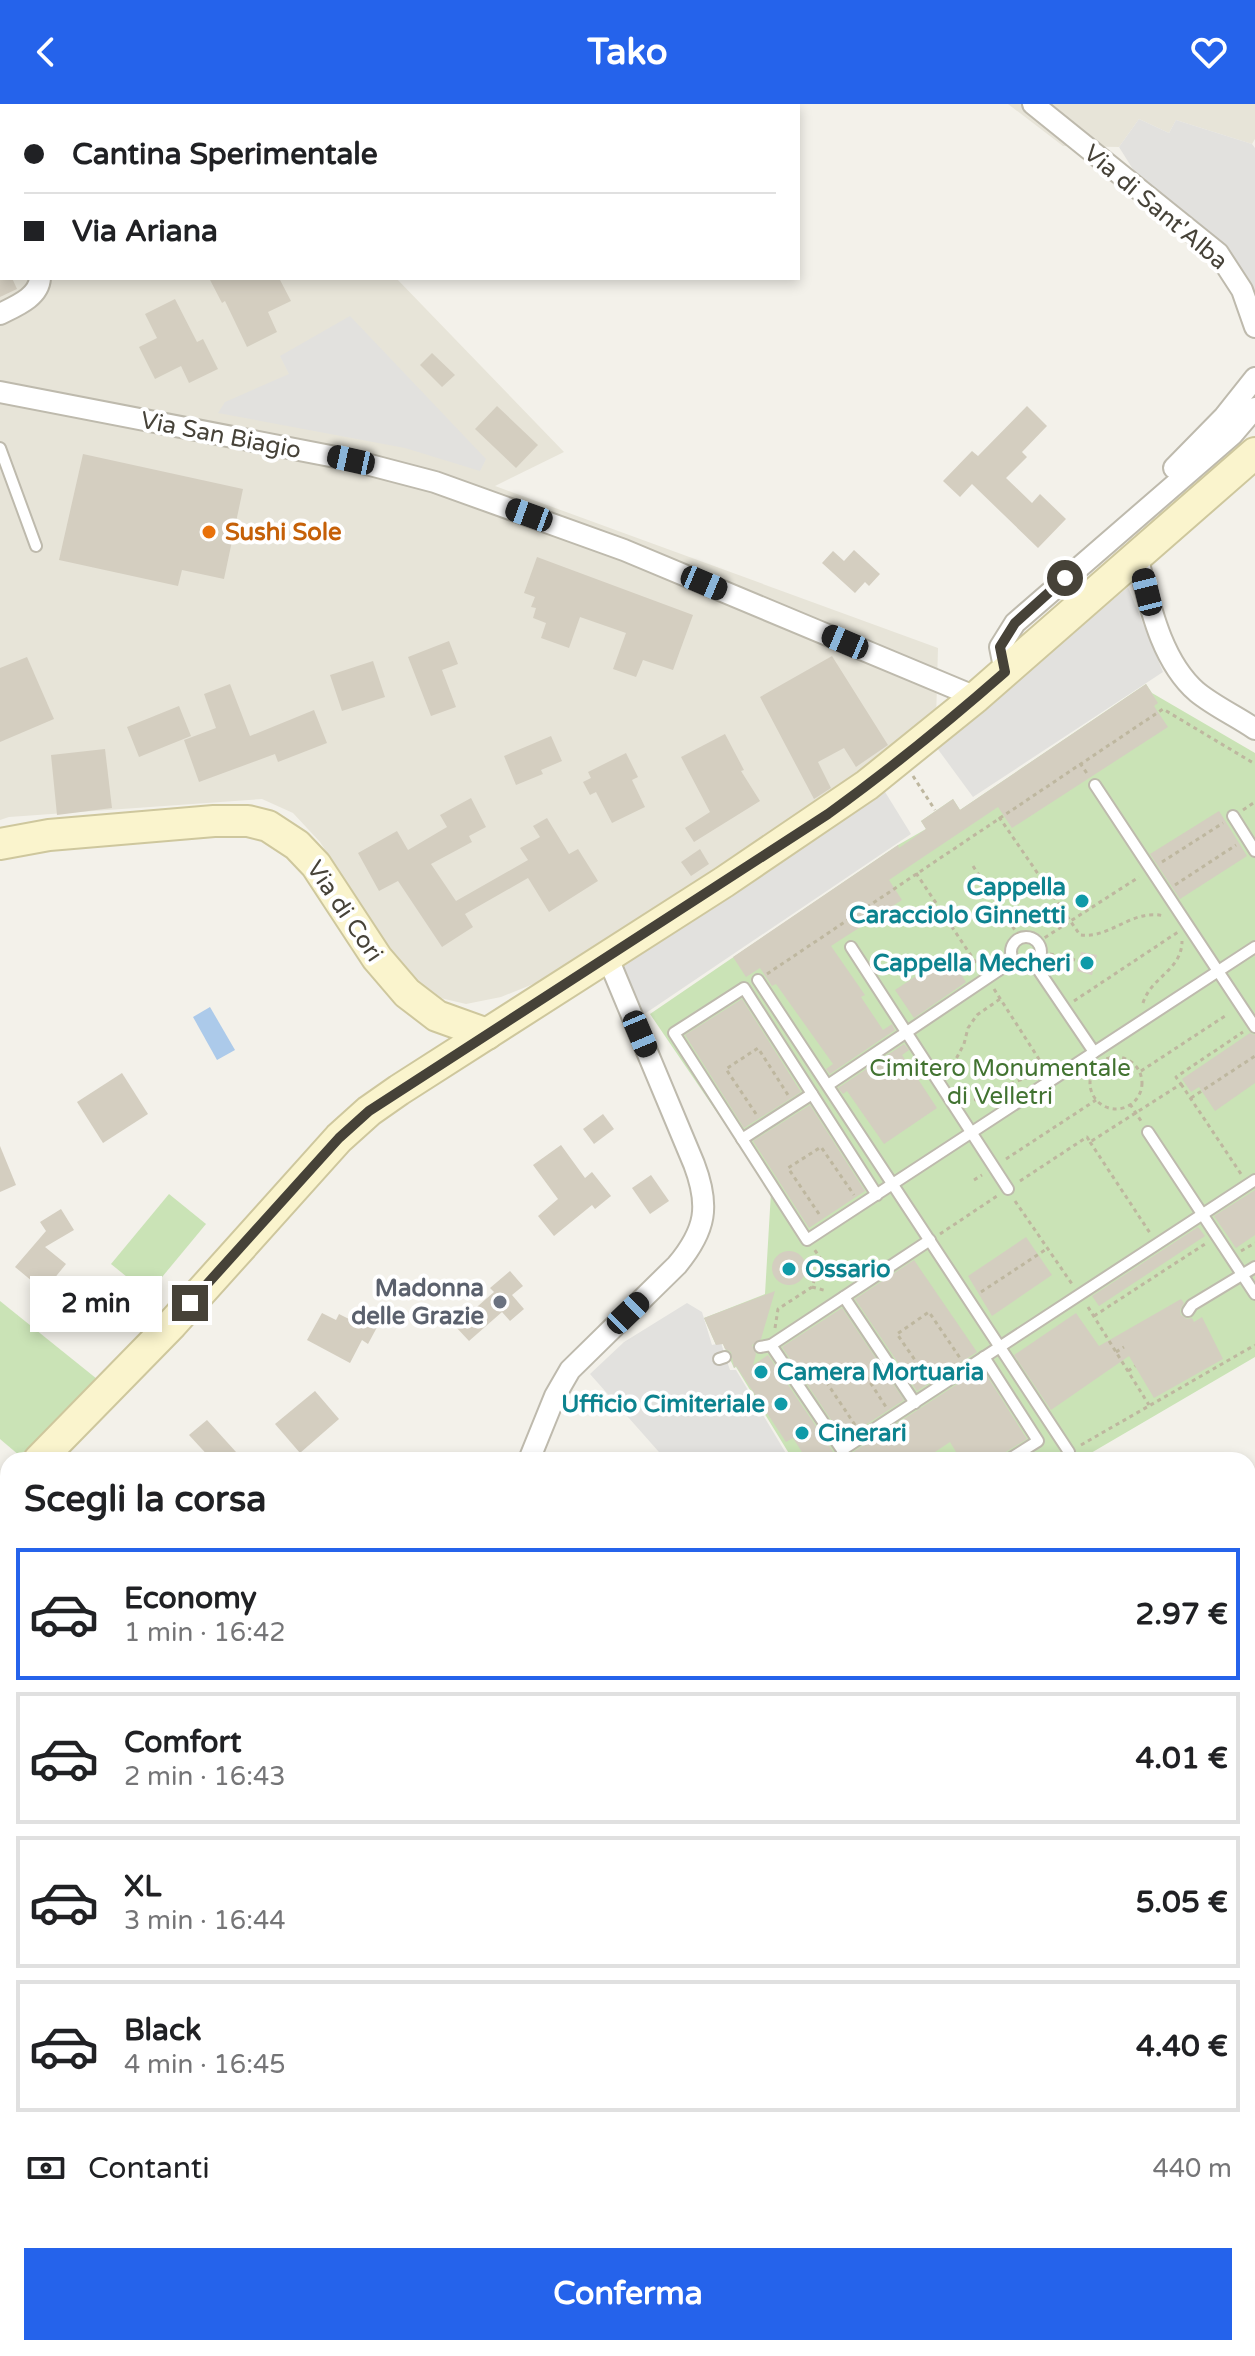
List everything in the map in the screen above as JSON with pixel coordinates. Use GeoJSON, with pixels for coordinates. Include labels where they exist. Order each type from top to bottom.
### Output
{"type":"FeatureCollection","features":[{"type":"Feature","properties":{"kind":"main road"},"geometry":{"type":"LineString","coordinates":[[47,1452],[157,1341],[347,1130],[390,1096],[816,822],[901,759],[1255,453]]}},
{"type":"Feature","properties":{"kind":"main road","name":"Via di Cori"},"geometry":{"type":"LineString","coordinates":[[0,844],[49,835],[214,821],[240,820],[268,826],[297,845],[316,865],[377,958],[400,987],[437,1016],[487,1034]]}},
{"type":"Feature","properties":{"kind":"street","name":"Via di Sant'Alba"},"geometry":{"type":"LineString","coordinates":[[1033,104],[1218,253],[1238,281],[1255,327]]}},
{"type":"Feature","properties":{"kind":"street"},"geometry":{"type":"LineString","coordinates":[[0,314],[34,294],[40,280]]}},
{"type":"Feature","properties":{"kind":"street"},"geometry":{"type":"LineString","coordinates":[[1134,518],[1162,481],[1230,411],[1255,378]]}},
{"type":"Feature","properties":{"kind":"street","name":"Via San Biagio"},"geometry":{"type":"LineString","coordinates":[[0,392],[351,460],[444,485],[636,555],[976,697]]}},
{"type":"Feature","properties":{"kind":"street"},"geometry":{"type":"LineString","coordinates":[[1005,672],[1000,647],[1010,627],[1232,435],[1255,408]]}},
{"type":"Feature","properties":{"kind":"street"},"geometry":{"type":"LineString","coordinates":[[1137,556],[1156,621],[1180,673],[1200,694],[1255,729]]}},
{"type":"Feature","properties":{"kind":"street"},"geometry":{"type":"LineString","coordinates":[[532,1452],[555,1396],[570,1370],[677,1265],[693,1245],[703,1219],[703,1197],[694,1164],[607,956]]}},
{"type":"Feature","properties":{"kind":"lane"},"geometry":{"type":"LineString","coordinates":[[0,448],[36,546]]}},
{"type":"Feature","properties":{"kind":"lane"},"geometry":{"type":"LineString","coordinates":[[1095,785],[1165,892],[1183,929],[1218,971],[1254,1026]]}},
{"type":"Feature","properties":{"kind":"lane"},"geometry":{"type":"LineString","coordinates":[[1233,816],[1255,851]]}},
{"type":"Feature","properties":{"kind":"lane"},"geometry":{"type":"LineString","coordinates":[[1020,938],[1034,939],[1040,945],[1042,952],[1035,965],[1026,967],[1014,960],[1011,951],[1020,938]]}},
{"type":"Feature","properties":{"kind":"lane"},"geometry":{"type":"LineString","coordinates":[[851,947],[1008,1189]]}},
{"type":"Feature","properties":{"kind":"lane"},"geometry":{"type":"LineString","coordinates":[[877,1195],[744,988],[674,1033],[807,1240],[827,1226],[877,1195],[1255,947]]}},
{"type":"Feature","properties":{"kind":"lane"},"geometry":{"type":"LineString","coordinates":[[828,1085],[1014,960]]}},
{"type":"Feature","properties":{"kind":"lane"},"geometry":{"type":"LineString","coordinates":[[1035,965],[1094,1052]]}},
{"type":"Feature","properties":{"kind":"lane"},"geometry":{"type":"LineString","coordinates":[[758,980],[1069,1452]]}},
{"type":"Feature","properties":{"kind":"lane"},"geometry":{"type":"LineString","coordinates":[[742,1139],[812,1094]]}},
{"type":"Feature","properties":{"kind":"lane"},"geometry":{"type":"LineString","coordinates":[[1145,1128],[1255,1294]]}},
{"type":"Feature","properties":{"kind":"lane"},"geometry":{"type":"LineString","coordinates":[[846,1452],[863,1437],[966,1368],[1252,1182]]}},
{"type":"Feature","properties":{"kind":"lane"},"geometry":{"type":"LineString","coordinates":[[841,1452],[766,1346],[930,1240]]}},
{"type":"Feature","properties":{"kind":"lane"},"geometry":{"type":"LineString","coordinates":[[1188,1311],[1192,1305],[1255,1267]]}},
{"type":"Feature","properties":{"kind":"lane"},"geometry":{"type":"LineString","coordinates":[[844,1297],[915,1403]]}},
{"type":"Feature","properties":{"kind":"lane"},"geometry":{"type":"LineString","coordinates":[[984,1357],[1038,1441],[1021,1452]]}},
{"type":"Feature","properties":{"kind":"path"},"geometry":{"type":"LineString","coordinates":[[758,980],[1163,709],[1255,764]]}},
{"type":"Feature","properties":{"kind":"path"},"geometry":{"type":"LineString","coordinates":[[901,759],[935,810]]}},
{"type":"Feature","properties":{"kind":"path"},"geometry":{"type":"LineString","coordinates":[[999,817],[1080,935],[1097,935],[1143,916],[1155,914],[1170,920]]}},
{"type":"Feature","properties":{"kind":"path"},"geometry":{"type":"LineString","coordinates":[[1165,892],[1246,838]]}},
{"type":"Feature","properties":{"kind":"path"},"geometry":{"type":"LineString","coordinates":[[955,839],[958,844]]}},
{"type":"Feature","properties":{"kind":"path"},"geometry":{"type":"LineString","coordinates":[[973,866],[1020,938]]}},
{"type":"Feature","properties":{"kind":"path"},"geometry":{"type":"LineString","coordinates":[[1063,1008],[1183,929]]}},
{"type":"Feature","properties":{"kind":"path"},"geometry":{"type":"LineString","coordinates":[[1145,1019],[1143,1004],[1148,990],[1170,970],[1182,950],[1183,929]]}},
{"type":"Feature","properties":{"kind":"path"},"geometry":{"type":"LineString","coordinates":[[1042,952],[1075,960]]}},
{"type":"Feature","properties":{"kind":"path"},"geometry":{"type":"LineString","coordinates":[[934,1077],[956,1059],[968,1028],[977,1015],[1000,999]]}},
{"type":"Feature","properties":{"kind":"path"},"geometry":{"type":"LineString","coordinates":[[1140,1072],[1241,1006]]}},
{"type":"Feature","properties":{"kind":"path"},"geometry":{"type":"LineString","coordinates":[[1252,1182],[1176,1077],[1254,1026]]}},
{"type":"Feature","properties":{"kind":"path"},"geometry":{"type":"LineString","coordinates":[[763,1125],[726,1069],[758,1048],[794,1105]]}},
{"type":"Feature","properties":{"kind":"path"},"geometry":{"type":"LineString","coordinates":[[1191,1098],[1255,1056]]}},
{"type":"Feature","properties":{"kind":"path"},"geometry":{"type":"LineString","coordinates":[[1122,1057],[1140,1072],[1142,1087],[1130,1104],[1116,1109],[1096,1100],[1090,1085],[1094,1068],[1100,1062],[1122,1057]]}},
{"type":"Feature","properties":{"kind":"path"},"geometry":{"type":"LineString","coordinates":[[951,1101],[985,1099],[1024,1078],[1053,1080]]}},
{"type":"Feature","properties":{"kind":"path"},"geometry":{"type":"LineString","coordinates":[[1090,1142],[1181,1084]]}},
{"type":"Feature","properties":{"kind":"path"},"geometry":{"type":"LineString","coordinates":[[974,1180],[1096,1100]]}},
{"type":"Feature","properties":{"kind":"path"},"geometry":{"type":"LineString","coordinates":[[1130,1104],[1145,1128]]}},
{"type":"Feature","properties":{"kind":"path"},"geometry":{"type":"LineString","coordinates":[[930,1240],[1087,1137],[1158,1244]]}},
{"type":"Feature","properties":{"kind":"path"},"geometry":{"type":"LineString","coordinates":[[827,1226],[788,1168],[821,1147],[861,1205]]}},
{"type":"Feature","properties":{"kind":"path"},"geometry":{"type":"LineString","coordinates":[[1015,1200],[1094,1316],[1149,1405]]}},
{"type":"Feature","properties":{"kind":"path"},"geometry":{"type":"LineString","coordinates":[[1094,1316],[1217,1235]]}},
{"type":"Feature","properties":{"kind":"path"},"geometry":{"type":"LineString","coordinates":[[766,1346],[778,1309],[812,1287],[821,1259],[807,1240]]}},
{"type":"Feature","properties":{"kind":"path"},"geometry":{"type":"LineString","coordinates":[[969,1300],[1048,1248]]}},
{"type":"Feature","properties":{"kind":"path"},"geometry":{"type":"LineString","coordinates":[[935,1389],[897,1334],[929,1312],[966,1368]]}},
{"type":"Feature","properties":{"kind":"path"},"geometry":{"type":"LineString","coordinates":[[1069,1452],[1255,1345]]}},
{"type":"Feature","properties":{"kind":"path"},"geometry":{"type":"LineString","coordinates":[[1116,1352],[1124,1347]]}},
{"type":"Feature","properties":{"kind":"path"},"geometry":{"type":"LineString","coordinates":[[863,1437],[827,1383],[857,1362],[893,1417]]}},
{"type":"Feature","properties":{"kind":"path"},"geometry":{"type":"LineString","coordinates":[[1128,1371],[1135,1366]]}},
{"type":"Feature","properties":{"kind":"path"},"geometry":{"type":"LineString","coordinates":[[1139,1389],[1146,1386]]}},
{"type":"Feature","properties":{"kind":"shaded area"},"geometry":{"type":"Polygon","coordinates":[[[1008,104],[1255,104],[1255,139],[1252,144],[1176,120],[1169,133],[1139,119],[1119,147],[1063,146],[1008,104]]]}},
{"type":"Feature","properties":{"kind":"shaded area"},"geometry":{"type":"Polygon","coordinates":[[[1139,119],[1169,133],[1176,120],[1252,144],[1255,148],[1255,301],[1139,179],[1119,147],[1139,119]]]}},
{"type":"Feature","properties":{"kind":"shaded area"},"geometry":{"type":"Polygon","coordinates":[[[0,280],[398,280],[564,452],[495,486],[938,648],[936,720],[819,803],[548,978],[501,997],[466,1004],[432,996],[403,969],[320,842],[293,813],[262,799],[0,820],[0,280]]]}},
{"type":"Feature","properties":{"kind":"shaded area"},"geometry":{"type":"Polygon","coordinates":[[[350,316],[486,459],[480,471],[405,448],[218,413],[225,402],[289,374],[280,356],[350,316]]]}},
{"type":"Feature","properties":{"kind":"shaded area"},"geometry":{"type":"Polygon","coordinates":[[[1128,587],[1163,672],[973,797],[937,748],[1128,587]]]}},
{"type":"Feature","properties":{"kind":"shaded area"},"geometry":{"type":"Polygon","coordinates":[[[882,787],[911,834],[643,1015],[620,957],[882,787]]]}},
{"type":"Feature","properties":{"kind":"shaded area"},"geometry":{"type":"Polygon","coordinates":[[[687,1303],[702,1312],[712,1345],[721,1343],[730,1370],[736,1370],[785,1452],[659,1452],[590,1374],[624,1342],[687,1303]]]}},
{"type":"Feature","properties":{"kind":"green space","name":"Cimitero Monumentale di Velletri"},"geometry":{"type":"Polygon","coordinates":[[[1146,684],[1152,693],[1255,753],[1255,1357],[1093,1452],[788,1452],[734,1368],[723,1344],[716,1345],[704,1318],[765,1294],[771,1192],[650,1014],[926,829],[921,821],[953,799],[960,810],[1146,684]]]}},
{"type":"Feature","properties":{"kind":"green space"},"geometry":{"type":"Polygon","coordinates":[[[169,1194],[206,1224],[148,1294],[111,1264],[169,1194]]]}},
{"type":"Feature","properties":{"kind":"green space"},"geometry":{"type":"Polygon","coordinates":[[[0,1301],[97,1379],[24,1452],[15,1452],[0,1439],[0,1301]]]}},
{"type":"Feature","properties":{"kind":"water"},"geometry":{"type":"Polygon","coordinates":[[[210,1007],[235,1050],[217,1060],[193,1017],[210,1007]]]}},
{"type":"Feature","properties":{"kind":"building"},"geometry":{"type":"Polygon","coordinates":[[[0,280],[13,280],[17,289],[0,297],[0,280]]]}},
{"type":"Feature","properties":{"kind":"building"},"geometry":{"type":"Polygon","coordinates":[[[210,280],[280,280],[291,301],[268,312],[277,332],[247,347],[225,301],[222,303],[210,280]]]}},
{"type":"Feature","properties":{"kind":"building"},"geometry":{"type":"Polygon","coordinates":[[[175,299],[197,342],[203,339],[218,369],[189,383],[181,366],[155,379],[139,347],[157,338],[145,314],[175,299]]]}},
{"type":"Feature","properties":{"kind":"building"},"geometry":{"type":"Polygon","coordinates":[[[432,353],[455,375],[442,387],[420,365],[432,353]]]}},
{"type":"Feature","properties":{"kind":"building"},"geometry":{"type":"Polygon","coordinates":[[[497,406],[538,445],[516,468],[475,429],[497,406]]]}},
{"type":"Feature","properties":{"kind":"building"},"geometry":{"type":"Polygon","coordinates":[[[1027,406],[1047,426],[1022,452],[1027,457],[1006,478],[1032,503],[1040,494],[1066,519],[1038,548],[972,484],[960,497],[943,481],[972,451],[978,456],[1027,406]]]}},
{"type":"Feature","properties":{"kind":"building"},"geometry":{"type":"Polygon","coordinates":[[[83,454],[243,489],[224,579],[182,570],[178,586],[59,560],[83,454]]]}},
{"type":"Feature","properties":{"kind":"building"},"geometry":{"type":"Polygon","coordinates":[[[854,550],[880,574],[869,586],[865,582],[855,593],[822,563],[833,551],[844,561],[854,550]]]}},
{"type":"Feature","properties":{"kind":"building"},"geometry":{"type":"Polygon","coordinates":[[[537,557],[693,615],[673,670],[643,660],[636,677],[613,669],[626,633],[580,617],[569,648],[541,638],[546,623],[533,618],[536,608],[531,607],[535,597],[524,593],[537,557]]]}},
{"type":"Feature","properties":{"kind":"building"},"geometry":{"type":"Polygon","coordinates":[[[449,641],[458,664],[442,670],[456,707],[431,716],[408,657],[449,641]]]}},
{"type":"Feature","properties":{"kind":"building"},"geometry":{"type":"Polygon","coordinates":[[[832,656],[888,745],[856,767],[844,748],[818,762],[831,788],[814,799],[760,697],[832,656]]]}},
{"type":"Feature","properties":{"kind":"building"},"geometry":{"type":"Polygon","coordinates":[[[27,657],[54,719],[0,742],[0,668],[27,657]]]}},
{"type":"Feature","properties":{"kind":"building"},"geometry":{"type":"Polygon","coordinates":[[[373,661],[385,697],[342,711],[330,675],[373,661]]]}},
{"type":"Feature","properties":{"kind":"building"},"geometry":{"type":"Polygon","coordinates":[[[230,684],[250,736],[314,710],[327,743],[278,762],[275,754],[199,782],[184,740],[216,728],[204,694],[230,684]]]}},
{"type":"Feature","properties":{"kind":"building"},"geometry":{"type":"Polygon","coordinates":[[[1146,684],[1158,703],[1154,706],[1168,727],[1012,828],[998,807],[889,880],[902,900],[831,946],[865,995],[861,997],[883,1030],[892,1024],[895,1030],[830,1074],[826,1069],[833,1064],[776,984],[772,986],[760,968],[746,977],[733,957],[926,829],[921,821],[953,799],[960,810],[1146,684]]]}},
{"type":"Feature","properties":{"kind":"building"},"geometry":{"type":"Polygon","coordinates":[[[179,706],[191,736],[139,757],[127,727],[179,706]]]}},
{"type":"Feature","properties":{"kind":"building"},"geometry":{"type":"Polygon","coordinates":[[[725,734],[744,770],[741,771],[760,801],[694,842],[685,828],[710,812],[681,757],[725,734]]]}},
{"type":"Feature","properties":{"kind":"building"},"geometry":{"type":"Polygon","coordinates":[[[551,736],[562,761],[541,770],[543,774],[516,785],[504,756],[551,736]]]}},
{"type":"Feature","properties":{"kind":"building"},"geometry":{"type":"Polygon","coordinates":[[[105,749],[112,808],[57,815],[51,755],[105,749]]]}},
{"type":"Feature","properties":{"kind":"building"},"geometry":{"type":"Polygon","coordinates":[[[626,753],[638,777],[632,780],[645,807],[612,823],[596,792],[590,795],[583,782],[591,778],[588,772],[626,753]]]}},
{"type":"Feature","properties":{"kind":"building"},"geometry":{"type":"Polygon","coordinates":[[[471,798],[486,827],[469,836],[472,842],[431,864],[456,901],[528,860],[520,848],[540,837],[533,826],[547,818],[569,854],[578,849],[598,881],[549,912],[528,878],[465,914],[473,927],[442,947],[398,881],[379,891],[358,853],[397,831],[408,850],[447,827],[440,815],[471,798]]]}},
{"type":"Feature","properties":{"kind":"building"},"geometry":{"type":"Polygon","coordinates":[[[1219,811],[1247,856],[1180,899],[1150,854],[1219,811]]]}},
{"type":"Feature","properties":{"kind":"building"},"geometry":{"type":"Polygon","coordinates":[[[700,849],[709,864],[691,876],[681,862],[700,849]]]}},
{"type":"Feature","properties":{"kind":"building","name":"Cappella Mecheri"},"geometry":{"type":"Polygon","coordinates":[[[1081,952],[1097,955],[1092,975],[1077,971],[1081,952]]]}},
{"type":"Feature","properties":{"kind":"building"},"geometry":{"type":"Polygon","coordinates":[[[948,955],[966,982],[914,1018],[895,990],[948,955]]]}},
{"type":"Feature","properties":{"kind":"building"},"geometry":{"type":"Polygon","coordinates":[[[742,999],[801,1092],[744,1128],[685,1035],[742,999]]]}},
{"type":"Feature","properties":{"kind":"building"},"geometry":{"type":"Polygon","coordinates":[[[1250,1033],[1255,1035],[1255,1083],[1215,1111],[1199,1087],[1191,1092],[1182,1079],[1250,1033]]]}},
{"type":"Feature","properties":{"kind":"building"},"geometry":{"type":"Polygon","coordinates":[[[904,1044],[909,1050],[902,1055],[937,1108],[884,1144],[847,1091],[843,1094],[838,1088],[904,1044]]]}},
{"type":"Feature","properties":{"kind":"building"},"geometry":{"type":"Polygon","coordinates":[[[122,1073],[148,1114],[103,1143],[77,1102],[122,1073]]]}},
{"type":"Feature","properties":{"kind":"building"},"geometry":{"type":"Polygon","coordinates":[[[810,1105],[865,1191],[809,1228],[753,1141],[810,1105]]]}},
{"type":"Feature","properties":{"kind":"building"},"geometry":{"type":"Polygon","coordinates":[[[603,1114],[614,1129],[594,1144],[583,1129],[603,1114]]]}},
{"type":"Feature","properties":{"kind":"building"},"geometry":{"type":"Polygon","coordinates":[[[561,1145],[585,1178],[592,1172],[611,1196],[595,1209],[592,1205],[554,1236],[538,1216],[558,1199],[533,1165],[561,1145]]]}},
{"type":"Feature","properties":{"kind":"building"},"geometry":{"type":"Polygon","coordinates":[[[0,1146],[16,1185],[0,1192],[0,1146]]]}},
{"type":"Feature","properties":{"kind":"building"},"geometry":{"type":"Polygon","coordinates":[[[651,1175],[669,1201],[650,1214],[632,1188],[651,1175]]]}},
{"type":"Feature","properties":{"kind":"building"},"geometry":{"type":"Polygon","coordinates":[[[1255,1190],[1255,1235],[1236,1248],[1214,1216],[1255,1190]]]}},
{"type":"Feature","properties":{"kind":"building"},"geometry":{"type":"Polygon","coordinates":[[[61,1209],[74,1230],[45,1247],[66,1264],[44,1291],[15,1267],[46,1231],[40,1222],[61,1209]]]}},
{"type":"Feature","properties":{"kind":"building"},"geometry":{"type":"Polygon","coordinates":[[[1198,1227],[1205,1236],[1099,1306],[1092,1296],[1198,1227]]]}},
{"type":"Feature","properties":{"kind":"building"},"geometry":{"type":"Polygon","coordinates":[[[1026,1237],[1052,1275],[992,1316],[968,1276],[1026,1237]]]}},
{"type":"Feature","properties":{"kind":"building","name":"Ossario"},"geometry":{"type":"Polygon","coordinates":[[[789,1251],[801,1256],[806,1268],[801,1280],[789,1285],[777,1280],[772,1268],[777,1256],[789,1251]]]}},
{"type":"Feature","properties":{"kind":"building"},"geometry":{"type":"Polygon","coordinates":[[[914,1260],[977,1352],[917,1391],[855,1299],[914,1260]]]}},
{"type":"Feature","properties":{"kind":"building","name":"Madonna delle Grazie"},"geometry":{"type":"Polygon","coordinates":[[[510,1271],[523,1286],[512,1295],[524,1309],[510,1321],[502,1312],[469,1341],[455,1326],[494,1292],[490,1288],[510,1271]]]}},
{"type":"Feature","properties":{"kind":"building"},"geometry":{"type":"Polygon","coordinates":[[[775,1291],[761,1339],[752,1345],[756,1354],[753,1365],[768,1355],[833,1452],[802,1452],[793,1438],[786,1442],[736,1366],[734,1368],[731,1352],[723,1344],[716,1345],[704,1318],[775,1291]]]}},
{"type":"Feature","properties":{"kind":"building"},"geometry":{"type":"Polygon","coordinates":[[[1181,1299],[1184,1303],[1181,1315],[1192,1318],[1194,1322],[1202,1317],[1223,1359],[1154,1398],[1129,1356],[1051,1410],[1014,1355],[1076,1313],[1099,1346],[1181,1299]]]}},
{"type":"Feature","properties":{"kind":"building"},"geometry":{"type":"Polygon","coordinates":[[[361,1307],[382,1318],[368,1344],[362,1340],[350,1363],[307,1340],[322,1313],[336,1320],[339,1314],[353,1321],[361,1307]]]}},
{"type":"Feature","properties":{"kind":"building"},"geometry":{"type":"Polygon","coordinates":[[[842,1308],[904,1400],[844,1439],[782,1347],[842,1308]]]}},
{"type":"Feature","properties":{"kind":"building"},"geometry":{"type":"Polygon","coordinates":[[[982,1368],[1027,1439],[1006,1452],[956,1452],[950,1442],[935,1452],[853,1452],[982,1368]]]}},
{"type":"Feature","properties":{"kind":"building"},"geometry":{"type":"Polygon","coordinates":[[[315,1391],[339,1419],[301,1452],[275,1424],[315,1391]]]}},
{"type":"Feature","properties":{"kind":"building"},"geometry":{"type":"Polygon","coordinates":[[[207,1420],[236,1452],[205,1452],[189,1435],[207,1420]]]}},
{"type":"Feature","properties":{"kind":"place","name":"Sushi Sole"},"geometry":{"type":"Point","coordinates":[209,532]}},
{"type":"Feature","properties":{"kind":"place","name":"Cappella Caracciolo Ginnetti"},"geometry":{"type":"Point","coordinates":[1082,901]}},
{"type":"Feature","properties":{"kind":"place","name":"Cappella Mecheri"},"geometry":{"type":"Point","coordinates":[1087,963]}},
{"type":"Feature","properties":{"kind":"place","name":"Ossario"},"geometry":{"type":"Point","coordinates":[789,1269]}},
{"type":"Feature","properties":{"kind":"place","name":"Madonna delle Grazie"},"geometry":{"type":"Point","coordinates":[500,1302]}},
{"type":"Feature","properties":{"kind":"place","name":"Camera Mortuaria"},"geometry":{"type":"Point","coordinates":[761,1372]}},
{"type":"Feature","properties":{"kind":"place","name":"Ufficio Cimiteriale"},"geometry":{"type":"Point","coordinates":[781,1404]}},
{"type":"Feature","properties":{"kind":"place","name":"Cinerari"},"geometry":{"type":"Point","coordinates":[802,1433]}},
{"type":"Feature","properties":{"kind":"route"},"geometry":{"type":"LineString","coordinates":[[190,1303],[339,1138],[369,1111],[828,814],[960,710],[1005,672],[999,654],[1010,627],[1065,578]]}}]}
